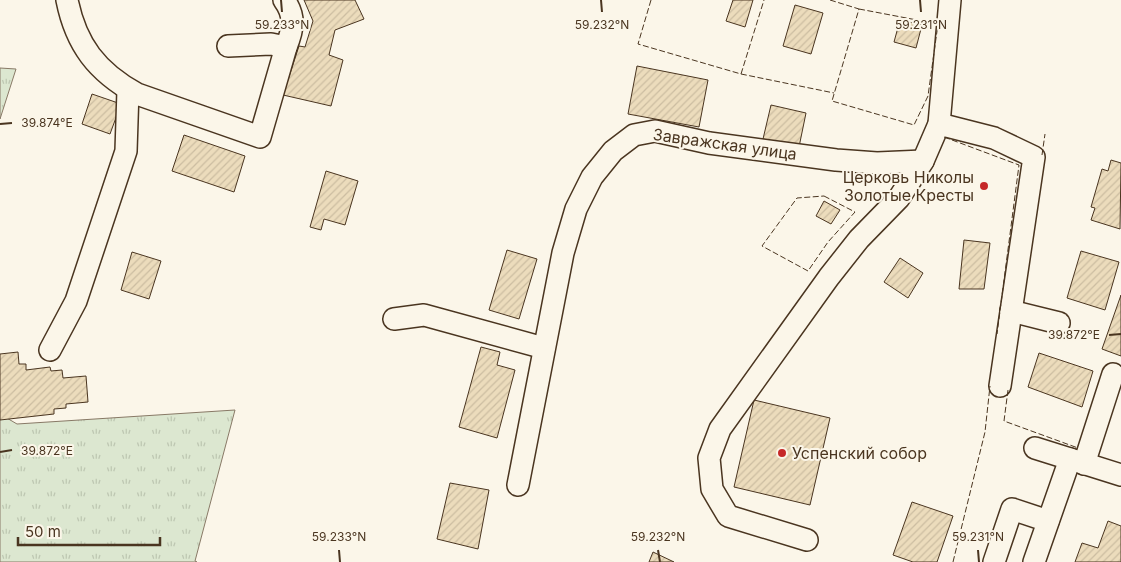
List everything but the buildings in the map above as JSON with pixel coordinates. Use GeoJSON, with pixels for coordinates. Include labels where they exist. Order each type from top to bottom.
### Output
{"type":"FeatureCollection","features":[{"type":"Feature","properties":{"kind":"street"},"geometry":{"type":"LineString","coordinates":[[67,0],[79,41],[105,73],[120,85],[137,94],[260,137],[291,33],[292,16],[284,0]]}},
{"type":"Feature","properties":{"kind":"street"},"geometry":{"type":"LineString","coordinates":[[808,540],[728,516],[712,489],[708,458],[720,429],[829,277],[858,239],[899,198],[923,162],[939,124],[950,0]]}},
{"type":"Feature","properties":{"kind":"street"},"geometry":{"type":"LineString","coordinates":[[228,46],[272,44],[286,47]]}},
{"type":"Feature","properties":{"kind":"street"},"geometry":{"type":"LineString","coordinates":[[50,350],[76,301],[126,151],[128,90]]}},
{"type":"Feature","properties":{"kind":"street"},"geometry":{"type":"LineString","coordinates":[[939,124],[994,138],[1034,157],[1000,386]]}},
{"type":"Feature","properties":{"kind":"street","name":"Завражская улица"},"geometry":{"type":"LineString","coordinates":[[518,485],[563,253],[576,209],[592,177],[613,151],[634,135],[655,131],[708,143],[836,160],[877,163],[923,162]]}},
{"type":"Feature","properties":{"kind":"street"},"geometry":{"type":"LineString","coordinates":[[1011,311],[1059,323]]}},
{"type":"Feature","properties":{"kind":"street"},"geometry":{"type":"LineString","coordinates":[[394,319],[424,315],[544,348]]}},
{"type":"Feature","properties":{"kind":"street"},"geometry":{"type":"LineString","coordinates":[[1034,562],[1048,521],[1077,461],[1113,374]]}},
{"type":"Feature","properties":{"kind":"street"},"geometry":{"type":"LineString","coordinates":[[1035,448],[1121,475]]}},
{"type":"Feature","properties":{"kind":"street"},"geometry":{"type":"LineString","coordinates":[[994,562],[1012,509],[1048,521]]}},
{"type":"Feature","properties":{"kind":"green space"},"geometry":{"type":"Polygon","coordinates":[[[0,68],[16,69],[0,119],[0,68]]]}},
{"type":"Feature","properties":{"kind":"green space"},"geometry":{"type":"Polygon","coordinates":[[[235,410],[195,561],[197,562],[0,562],[0,414],[17,424],[235,410]]]}},
{"type":"Feature","properties":{"kind":"fence"},"geometry":{"type":"LineString","coordinates":[[651,0],[638,44],[741,74],[834,93]]}},
{"type":"Feature","properties":{"kind":"fence"},"geometry":{"type":"LineString","coordinates":[[741,74],[764,0]]}},
{"type":"Feature","properties":{"kind":"fence"},"geometry":{"type":"LineString","coordinates":[[830,0],[859,9]]}},
{"type":"Feature","properties":{"kind":"fence"},"geometry":{"type":"LineString","coordinates":[[859,9],[938,24],[928,96],[914,125],[832,101],[859,9]]}},
{"type":"Feature","properties":{"kind":"fence"},"geometry":{"type":"LineString","coordinates":[[1042,155],[1045,134]]}},
{"type":"Feature","properties":{"kind":"fence"},"geometry":{"type":"LineString","coordinates":[[944,137],[1019,165],[997,334]]}},
{"type":"Feature","properties":{"kind":"fence"},"geometry":{"type":"LineString","coordinates":[[824,196],[855,212],[828,242],[808,271],[762,246],[797,198],[824,196]]}},
{"type":"Feature","properties":{"kind":"fence"},"geometry":{"type":"LineString","coordinates":[[953,562],[985,432],[990,386]]}},
{"type":"Feature","properties":{"kind":"fence"},"geometry":{"type":"LineString","coordinates":[[1008,390],[1004,421],[1078,448]]}},
{"type":"Feature","properties":{"kind":"place","name":"Церковь Николы Золотые Кресты"},"geometry":{"type":"Point","coordinates":[984,186]}},
{"type":"Feature","properties":{"kind":"place","name":"Успенский собор"},"geometry":{"type":"Point","coordinates":[782,453]}}]}
